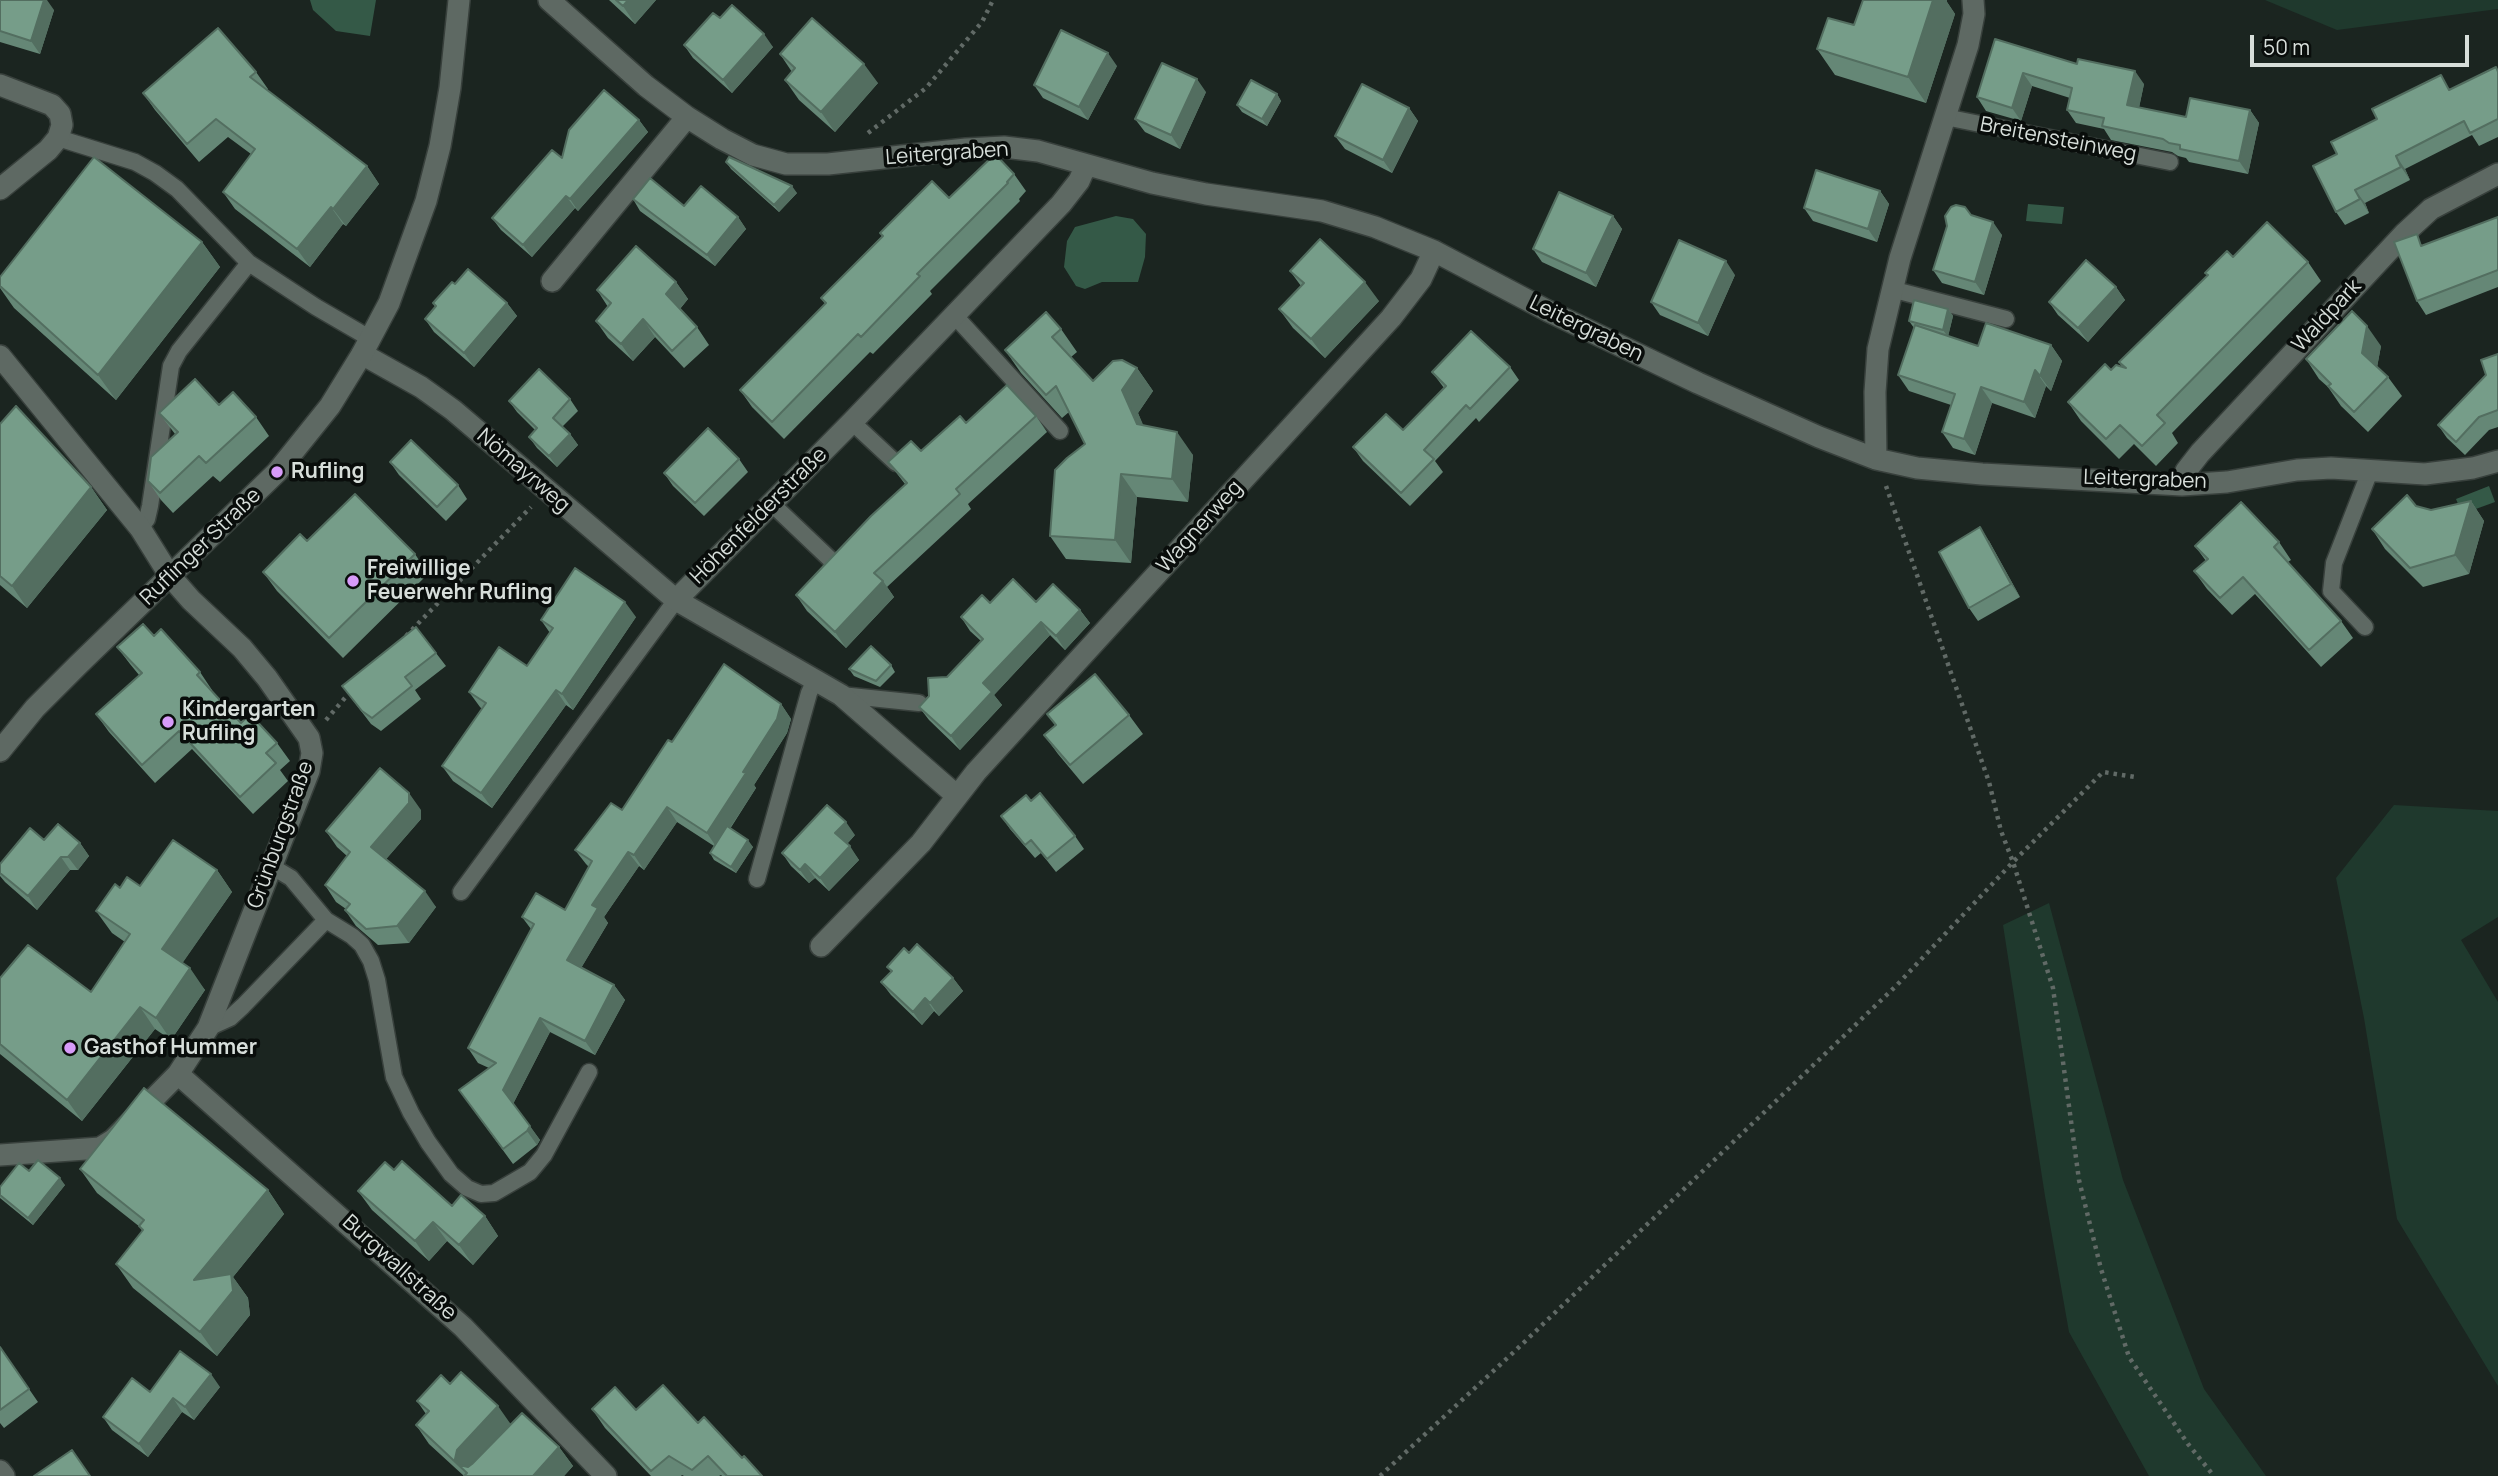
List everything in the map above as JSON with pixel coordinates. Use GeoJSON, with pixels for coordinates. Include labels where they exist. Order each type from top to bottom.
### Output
{"type":"FeatureCollection","features":[{"type":"Feature","properties":{"kind":"street","name":"Ruflinger Straße"},"geometry":{"type":"LineString","coordinates":[[0,751],[44,700],[277,472],[330,406],[389,303],[407,256],[437,156],[450,89],[459,0]]}},
{"type":"Feature","properties":{"kind":"street","name":"Leitergraben"},"geometry":{"type":"LineString","coordinates":[[549,0],[636,77],[687,117],[753,155],[786,164],[828,164],[1004,147],[1038,151],[1192,192],[1322,211],[1375,227],[1434,251],[1548,311],[1699,383],[1819,437],[1876,459],[1917,468],[1982,474],[2182,485],[2227,482],[2297,470],[2331,468],[2425,474],[2473,468],[2498,461]]}},
{"type":"Feature","properties":{"kind":"street"},"geometry":{"type":"LineString","coordinates":[[1876,459],[1875,392],[1878,349],[1891,289],[1968,45],[1974,15],[1973,0]]}},
{"type":"Feature","properties":{"kind":"street"},"geometry":{"type":"LineString","coordinates":[[0,85],[52,105],[60,114],[62,125],[58,138],[48,150],[0,189]]}},
{"type":"Feature","properties":{"kind":"street"},"geometry":{"type":"LineString","coordinates":[[552,281],[687,117]]}},
{"type":"Feature","properties":{"kind":"street","name":"Höhenfelderstraße"},"geometry":{"type":"LineString","coordinates":[[676,600],[852,422],[1061,204],[1079,181],[1086,165]]}},
{"type":"Feature","properties":{"kind":"street","name":"Waldpark"},"geometry":{"type":"LineString","coordinates":[[2182,485],[2186,471],[2200,453],[2405,233],[2431,209],[2498,174]]}},
{"type":"Feature","properties":{"kind":"street","name":"Wagnerweg"},"geometry":{"type":"LineString","coordinates":[[821,946],[921,843],[976,772],[1391,318],[1421,279],[1434,251]]}},
{"type":"Feature","properties":{"kind":"street","name":"Nömayrweg"},"geometry":{"type":"LineString","coordinates":[[366,346],[453,410],[676,600]]}},
{"type":"Feature","properties":{"kind":"street","name":"Grünburgstraße"},"geometry":{"type":"LineString","coordinates":[[0,356],[140,528],[170,576],[191,600],[242,648],[275,689],[309,738],[312,753],[309,771],[208,1028],[178,1074],[113,1140],[100,1148],[0,1155]]}},
{"type":"Feature","properties":{"kind":"street"},"geometry":{"type":"LineString","coordinates":[[676,600],[841,695],[957,796]]}},
{"type":"Feature","properties":{"kind":"street","name":"Burgwallstraße"},"geometry":{"type":"LineString","coordinates":[[178,1074],[415,1282],[463,1327],[539,1413],[607,1476]]}},
{"type":"Feature","properties":{"kind":"street"},"geometry":{"type":"LineString","coordinates":[[0,1471],[4,1476]]}},
{"type":"Feature","properties":{"kind":"lane","name":"Breitensteinweg"},"geometry":{"type":"LineString","coordinates":[[1945,117],[2170,162]]}},
{"type":"Feature","properties":{"kind":"lane"},"geometry":{"type":"LineString","coordinates":[[58,138],[135,162],[155,173],[177,190],[249,263],[316,307],[366,346]]}},
{"type":"Feature","properties":{"kind":"lane"},"geometry":{"type":"LineString","coordinates":[[140,528],[147,519],[150,506],[171,366],[179,351],[249,263]]}},
{"type":"Feature","properties":{"kind":"lane"},"geometry":{"type":"LineString","coordinates":[[1891,289],[2007,319]]}},
{"type":"Feature","properties":{"kind":"lane"},"geometry":{"type":"LineString","coordinates":[[955,316],[1060,431]]}},
{"type":"Feature","properties":{"kind":"lane"},"geometry":{"type":"LineString","coordinates":[[852,422],[896,463]]}},
{"type":"Feature","properties":{"kind":"lane"},"geometry":{"type":"LineString","coordinates":[[2365,627],[2331,591],[2334,563],[2370,471]]}},
{"type":"Feature","properties":{"kind":"lane"},"geometry":{"type":"LineString","coordinates":[[772,504],[833,562]]}},
{"type":"Feature","properties":{"kind":"lane","name":"Höhenfelderstraße"},"geometry":{"type":"LineString","coordinates":[[461,892],[676,600]]}},
{"type":"Feature","properties":{"kind":"lane"},"geometry":{"type":"LineString","coordinates":[[757,879],[802,716],[815,680]]}},
{"type":"Feature","properties":{"kind":"lane"},"geometry":{"type":"LineString","coordinates":[[841,695],[919,703]]}},
{"type":"Feature","properties":{"kind":"lane"},"geometry":{"type":"LineString","coordinates":[[271,866],[291,878],[326,920],[362,945],[377,979],[394,1077],[428,1142],[452,1174],[467,1188],[481,1194],[494,1193],[530,1172],[544,1155],[589,1072]]}},
{"type":"Feature","properties":{"kind":"lane"},"geometry":{"type":"LineString","coordinates":[[208,1028],[230,1018],[326,920]]}},
{"type":"Feature","properties":{"kind":"path"},"geometry":{"type":"LineString","coordinates":[[861,139],[926,88],[982,22],[993,0]]}},
{"type":"Feature","properties":{"kind":"path"},"geometry":{"type":"LineString","coordinates":[[1876,459],[1989,782],[2001,831],[2053,988],[2079,1180],[2101,1269],[2129,1357],[2188,1444],[2214,1476]]}},
{"type":"Feature","properties":{"kind":"path"},"geometry":{"type":"LineString","coordinates":[[405,637],[545,491]]}},
{"type":"Feature","properties":{"kind":"path"},"geometry":{"type":"LineString","coordinates":[[309,738],[358,684]]}},
{"type":"Feature","properties":{"kind":"path"},"geometry":{"type":"LineString","coordinates":[[1380,1476],[1536,1331],[1896,986],[2013,862],[2103,772],[2135,777]]}},
{"type":"Feature","properties":{"kind":"shaded area"},"geometry":{"type":"Polygon","coordinates":[[[310,0],[376,0],[370,36],[336,31],[313,10],[310,0]]]}},
{"type":"Feature","properties":{"kind":"shaded area"},"geometry":{"type":"Polygon","coordinates":[[[2265,0],[2498,0],[2498,9],[2337,30],[2265,0]]]}},
{"type":"Feature","properties":{"kind":"shaded area"},"geometry":{"type":"Polygon","coordinates":[[[2028,204],[2064,207],[2062,224],[2026,221],[2028,204]]]}},
{"type":"Feature","properties":{"kind":"shaded area"},"geometry":{"type":"Polygon","coordinates":[[[1116,216],[1133,219],[1146,234],[1145,257],[1138,282],[1102,282],[1085,289],[1076,286],[1064,267],[1067,241],[1075,227],[1116,216]]]}},
{"type":"Feature","properties":{"kind":"shaded area"},"geometry":{"type":"Polygon","coordinates":[[[2489,486],[2495,502],[2462,514],[2456,499],[2489,486]]]}},
{"type":"Feature","properties":{"kind":"shaded area"},"geometry":{"type":"Polygon","coordinates":[[[2394,805],[2498,811],[2498,917],[2461,940],[2498,1002],[2498,1386],[2397,1219],[2364,1018],[2336,878],[2394,805]]]}},
{"type":"Feature","properties":{"kind":"shaded area"},"geometry":{"type":"Polygon","coordinates":[[[2049,903],[2123,1180],[2204,1389],[2266,1476],[2149,1476],[2069,1332],[2003,925],[2049,903]]]}},
{"type":"Feature","properties":{"kind":"building"},"geometry":{"type":"Polygon","coordinates":[[[0,0],[44,0],[31,41],[0,31],[0,0]]]}},
{"type":"Feature","properties":{"kind":"building"},"geometry":{"type":"Polygon","coordinates":[[[616,0],[628,0],[623,6],[616,0]]]}},
{"type":"Feature","properties":{"kind":"building"},"geometry":{"type":"Polygon","coordinates":[[[1863,0],[1933,0],[1908,77],[1817,49],[1828,18],[1854,25],[1863,0]]]}},
{"type":"Feature","properties":{"kind":"building"},"geometry":{"type":"Polygon","coordinates":[[[732,5],[764,34],[723,80],[684,45],[713,13],[720,18],[732,5]]]}},
{"type":"Feature","properties":{"kind":"building"},"geometry":{"type":"Polygon","coordinates":[[[812,18],[864,64],[821,112],[785,80],[795,68],[780,54],[812,18]]]}},
{"type":"Feature","properties":{"kind":"building"},"geometry":{"type":"Polygon","coordinates":[[[218,28],[256,72],[250,77],[367,166],[297,249],[223,192],[255,149],[216,119],[187,144],[143,93],[218,28]]]}},
{"type":"Feature","properties":{"kind":"building"},"geometry":{"type":"Polygon","coordinates":[[[1061,30],[1108,53],[1079,107],[1034,85],[1061,30]]]}},
{"type":"Feature","properties":{"kind":"building"},"geometry":{"type":"Polygon","coordinates":[[[1995,39],[2077,64],[2078,59],[2135,71],[2127,105],[2186,117],[2190,98],[2250,110],[2239,161],[2180,149],[2180,145],[2163,139],[2102,126],[2104,118],[2067,110],[2072,88],[2023,73],[2012,108],[1977,97],[1995,39]]]}},
{"type":"Feature","properties":{"kind":"building"},"geometry":{"type":"Polygon","coordinates":[[[1162,63],[1197,79],[1171,135],[1135,119],[1162,63]]]}},
{"type":"Feature","properties":{"kind":"building"},"geometry":{"type":"Polygon","coordinates":[[[2496,67],[2498,119],[2470,133],[2464,121],[2396,156],[2401,167],[2355,190],[2360,199],[2336,212],[2313,166],[2337,154],[2331,142],[2377,119],[2372,109],[2441,75],[2449,90],[2496,67]]]}},
{"type":"Feature","properties":{"kind":"building"},"geometry":{"type":"Polygon","coordinates":[[[1251,80],[1277,94],[1262,119],[1237,105],[1251,80]]]}},
{"type":"Feature","properties":{"kind":"building"},"geometry":{"type":"Polygon","coordinates":[[[1362,84],[1409,108],[1383,160],[1335,136],[1362,84]]]}},
{"type":"Feature","properties":{"kind":"building"},"geometry":{"type":"Polygon","coordinates":[[[604,90],[639,120],[570,199],[566,196],[523,245],[492,218],[552,150],[562,158],[569,130],[604,90]]]}},
{"type":"Feature","properties":{"kind":"building"},"geometry":{"type":"Polygon","coordinates":[[[995,154],[1014,174],[1008,183],[917,274],[920,276],[861,337],[858,334],[772,422],[740,390],[826,303],[821,298],[883,236],[880,233],[932,181],[949,198],[995,154]]]}},
{"type":"Feature","properties":{"kind":"building"},"geometry":{"type":"Polygon","coordinates":[[[94,157],[202,242],[98,375],[0,286],[0,277],[94,157]]]}},
{"type":"Feature","properties":{"kind":"building"},"geometry":{"type":"Polygon","coordinates":[[[729,157],[792,186],[774,205],[726,162],[729,157]]]}},
{"type":"Feature","properties":{"kind":"building"},"geometry":{"type":"Polygon","coordinates":[[[1816,170],[1880,191],[1868,229],[1804,208],[1816,170]]]}},
{"type":"Feature","properties":{"kind":"building"},"geometry":{"type":"Polygon","coordinates":[[[650,178],[684,206],[701,186],[738,217],[707,255],[633,199],[650,178]]]}},
{"type":"Feature","properties":{"kind":"building"},"geometry":{"type":"Polygon","coordinates":[[[1559,192],[1613,216],[1586,273],[1533,249],[1559,192]]]}},
{"type":"Feature","properties":{"kind":"building"},"geometry":{"type":"Polygon","coordinates":[[[1951,207],[1965,207],[1971,215],[1993,222],[1975,282],[1933,270],[1947,226],[1945,216],[1951,207]]]}},
{"type":"Feature","properties":{"kind":"building"},"geometry":{"type":"Polygon","coordinates":[[[2498,217],[2498,270],[2417,301],[2394,242],[2417,234],[2421,246],[2498,217]]]}},
{"type":"Feature","properties":{"kind":"building"},"geometry":{"type":"Polygon","coordinates":[[[2267,222],[2308,262],[2157,415],[2165,423],[2142,446],[2120,425],[2106,439],[2068,402],[2105,364],[2111,370],[2116,365],[2126,368],[2119,362],[2208,275],[2205,273],[2227,251],[2233,257],[2267,222]]]}},
{"type":"Feature","properties":{"kind":"building"},"geometry":{"type":"Polygon","coordinates":[[[1320,239],[1365,282],[1311,339],[1279,309],[1304,283],[1290,271],[1320,239]]]}},
{"type":"Feature","properties":{"kind":"building"},"geometry":{"type":"Polygon","coordinates":[[[1679,240],[1726,261],[1698,323],[1651,302],[1679,240]]]}},
{"type":"Feature","properties":{"kind":"building"},"geometry":{"type":"Polygon","coordinates":[[[636,246],[676,282],[666,294],[697,327],[672,351],[643,319],[621,344],[596,321],[611,303],[597,290],[636,246]]]}},
{"type":"Feature","properties":{"kind":"building"},"geometry":{"type":"Polygon","coordinates":[[[2086,260],[2116,287],[2078,328],[2049,302],[2086,260]]]}},
{"type":"Feature","properties":{"kind":"building"},"geometry":{"type":"Polygon","coordinates":[[[468,269],[507,303],[464,353],[425,319],[436,306],[433,303],[468,269]]]}},
{"type":"Feature","properties":{"kind":"building"},"geometry":{"type":"Polygon","coordinates":[[[1914,300],[1948,309],[1943,330],[1909,321],[1914,300]]]}},
{"type":"Feature","properties":{"kind":"building"},"geometry":{"type":"Polygon","coordinates":[[[2352,311],[2367,326],[2362,353],[2388,377],[2354,412],[2306,359],[2352,311]]]}},
{"type":"Feature","properties":{"kind":"building"},"geometry":{"type":"Polygon","coordinates":[[[1046,312],[1061,329],[1052,337],[1093,381],[1113,361],[1122,360],[1137,368],[1122,390],[1137,424],[1177,432],[1172,479],[1121,474],[1115,540],[1050,536],[1055,470],[1085,444],[1056,386],[1046,395],[1005,350],[1046,312]]]}},
{"type":"Feature","properties":{"kind":"building"},"geometry":{"type":"Polygon","coordinates":[[[1986,323],[2051,345],[2040,376],[2035,370],[2024,402],[1981,387],[1964,439],[1942,432],[1955,394],[1898,375],[1915,325],[1978,346],[1986,323]]]}},
{"type":"Feature","properties":{"kind":"building"},"geometry":{"type":"Polygon","coordinates":[[[1471,331],[1510,367],[1470,409],[1466,405],[1424,450],[1434,459],[1401,493],[1353,447],[1386,414],[1403,430],[1446,386],[1432,372],[1471,331]]]}},
{"type":"Feature","properties":{"kind":"building"},"geometry":{"type":"Polygon","coordinates":[[[2498,354],[2498,410],[2479,417],[2456,442],[2438,425],[2486,375],[2481,360],[2498,354]]]}},
{"type":"Feature","properties":{"kind":"building"},"geometry":{"type":"Polygon","coordinates":[[[539,369],[570,399],[553,418],[570,434],[549,456],[529,437],[537,428],[509,401],[539,369]]]}},
{"type":"Feature","properties":{"kind":"building"},"geometry":{"type":"Polygon","coordinates":[[[195,379],[219,405],[233,392],[256,417],[206,463],[199,456],[160,493],[148,481],[151,457],[178,432],[159,413],[195,379]]]}},
{"type":"Feature","properties":{"kind":"building"},"geometry":{"type":"Polygon","coordinates":[[[1007,385],[1036,416],[956,489],[960,494],[874,573],[883,581],[835,632],[796,595],[871,516],[907,483],[888,462],[911,441],[921,451],[960,416],[966,423],[1007,385]]]}},
{"type":"Feature","properties":{"kind":"building"},"geometry":{"type":"Polygon","coordinates":[[[16,406],[91,487],[12,586],[0,576],[0,424],[16,406]]]}},
{"type":"Feature","properties":{"kind":"building"},"geometry":{"type":"Polygon","coordinates":[[[708,428],[739,459],[695,503],[664,473],[708,428]]]}},
{"type":"Feature","properties":{"kind":"building"},"geometry":{"type":"Polygon","coordinates":[[[411,440],[458,485],[437,507],[390,462],[411,440]]]}},
{"type":"Feature","properties":{"kind":"building"},"geometry":{"type":"Polygon","coordinates":[[[355,494],[415,554],[329,638],[263,572],[300,534],[307,541],[355,494]]]}},
{"type":"Feature","properties":{"kind":"building"},"geometry":{"type":"Polygon","coordinates":[[[2407,495],[2416,506],[2431,510],[2471,501],[2455,555],[2410,568],[2372,529],[2407,495]]]}},
{"type":"Feature","properties":{"kind":"building"},"geometry":{"type":"Polygon","coordinates":[[[2241,502],[2279,542],[2274,547],[2341,621],[2309,650],[2243,577],[2220,598],[2194,571],[2208,559],[2195,546],[2241,502]]]}},
{"type":"Feature","properties":{"kind":"building"},"geometry":{"type":"Polygon","coordinates":[[[1980,527],[2011,584],[1969,608],[1939,552],[1980,527]]]}},
{"type":"Feature","properties":{"kind":"building"},"geometry":{"type":"Polygon","coordinates":[[[575,568],[625,602],[562,694],[556,690],[481,793],[442,766],[486,703],[469,692],[499,647],[527,666],[553,628],[541,620],[575,568]]]}},
{"type":"Feature","properties":{"kind":"building"},"geometry":{"type":"Polygon","coordinates":[[[1013,579],[1036,602],[1053,584],[1080,610],[1056,636],[1041,622],[983,683],[992,692],[951,736],[919,707],[929,696],[928,678],[947,677],[983,639],[961,617],[982,595],[990,603],[1013,579]]]}},
{"type":"Feature","properties":{"kind":"building"},"geometry":{"type":"Polygon","coordinates":[[[143,624],[154,636],[161,629],[200,672],[197,675],[241,723],[250,714],[277,743],[266,753],[276,763],[240,797],[179,731],[142,765],[96,714],[142,673],[117,647],[143,624]]]}},
{"type":"Feature","properties":{"kind":"building"},"geometry":{"type":"Polygon","coordinates":[[[416,627],[436,653],[405,677],[412,686],[372,718],[362,711],[342,686],[416,627]]]}},
{"type":"Feature","properties":{"kind":"building"},"geometry":{"type":"Polygon","coordinates":[[[871,646],[891,665],[876,681],[849,669],[871,646]]]}},
{"type":"Feature","properties":{"kind":"building"},"geometry":{"type":"Polygon","coordinates":[[[724,664],[781,704],[777,719],[707,833],[667,807],[634,855],[628,852],[592,905],[598,908],[567,960],[614,985],[585,1041],[540,1018],[503,1090],[530,1126],[503,1149],[459,1090],[496,1063],[468,1048],[534,924],[522,917],[536,893],[565,910],[592,861],[575,850],[611,803],[622,810],[668,740],[672,742],[724,664]]]}},
{"type":"Feature","properties":{"kind":"building"},"geometry":{"type":"Polygon","coordinates":[[[1095,674],[1129,715],[1070,765],[1044,735],[1056,725],[1047,714],[1095,674]]]}},
{"type":"Feature","properties":{"kind":"building"},"geometry":{"type":"Polygon","coordinates":[[[380,768],[409,793],[409,803],[371,847],[425,891],[397,926],[366,929],[345,910],[350,904],[325,885],[350,852],[326,831],[380,768]]]}},
{"type":"Feature","properties":{"kind":"building"},"geometry":{"type":"Polygon","coordinates":[[[1040,793],[1075,836],[1047,859],[1031,840],[1025,845],[1001,816],[1026,795],[1031,801],[1040,793]]]}},
{"type":"Feature","properties":{"kind":"building"},"geometry":{"type":"Polygon","coordinates":[[[827,805],[846,822],[835,833],[850,846],[820,878],[805,864],[800,870],[782,853],[827,805]]]}},
{"type":"Feature","properties":{"kind":"building"},"geometry":{"type":"Polygon","coordinates":[[[58,824],[80,843],[68,857],[61,857],[28,896],[0,873],[0,864],[30,828],[44,840],[58,824]]]}},
{"type":"Feature","properties":{"kind":"building"},"geometry":{"type":"Polygon","coordinates":[[[727,826],[748,840],[731,867],[710,853],[727,826]]]}},
{"type":"Feature","properties":{"kind":"building"},"geometry":{"type":"Polygon","coordinates":[[[173,840],[217,870],[162,949],[190,968],[156,1018],[140,1007],[67,1100],[0,1044],[0,978],[28,945],[91,992],[130,934],[96,911],[115,884],[120,888],[127,877],[140,886],[173,840]]]}},
{"type":"Feature","properties":{"kind":"building"},"geometry":{"type":"Polygon","coordinates":[[[917,944],[953,978],[930,1003],[925,998],[913,1012],[881,982],[892,971],[887,967],[904,948],[909,953],[917,944]]]}},
{"type":"Feature","properties":{"kind":"building"},"geometry":{"type":"Polygon","coordinates":[[[144,1088],[268,1190],[194,1280],[231,1274],[233,1291],[200,1332],[116,1264],[143,1230],[139,1226],[144,1220],[80,1169],[144,1088]]]}},
{"type":"Feature","properties":{"kind":"building"},"geometry":{"type":"Polygon","coordinates":[[[38,1160],[60,1178],[28,1218],[0,1195],[0,1187],[19,1163],[29,1171],[38,1160]]]}},
{"type":"Feature","properties":{"kind":"building"},"geometry":{"type":"Polygon","coordinates":[[[402,1161],[452,1206],[461,1195],[485,1216],[459,1245],[433,1222],[415,1241],[358,1191],[385,1162],[394,1170],[402,1161]]]}},
{"type":"Feature","properties":{"kind":"building"},"geometry":{"type":"Polygon","coordinates":[[[0,1347],[29,1389],[0,1410],[0,1347]]]}},
{"type":"Feature","properties":{"kind":"building"},"geometry":{"type":"Polygon","coordinates":[[[180,1351],[211,1374],[185,1407],[173,1398],[139,1444],[103,1417],[132,1378],[150,1392],[180,1351]]]}},
{"type":"Feature","properties":{"kind":"building"},"geometry":{"type":"Polygon","coordinates":[[[461,1372],[498,1406],[457,1450],[455,1459],[459,1465],[468,1467],[472,1464],[522,1413],[559,1447],[533,1476],[464,1476],[467,1473],[416,1425],[429,1411],[417,1401],[441,1375],[450,1384],[461,1372]]]}},
{"type":"Feature","properties":{"kind":"building"},"geometry":{"type":"Polygon","coordinates":[[[663,1385],[698,1423],[704,1417],[762,1476],[727,1476],[708,1456],[692,1470],[669,1456],[651,1471],[592,1409],[615,1387],[636,1410],[663,1385]]]}},
{"type":"Feature","properties":{"kind":"building"},"geometry":{"type":"Polygon","coordinates":[[[72,1450],[90,1476],[34,1476],[72,1450]]]}},
{"type":"Feature","properties":{"kind":"place","name":"Rufling"},"geometry":{"type":"Point","coordinates":[277,472]}},
{"type":"Feature","properties":{"kind":"place","name":"Freiwillige Feuerwehr Rufling"},"geometry":{"type":"Point","coordinates":[353,581]}},
{"type":"Feature","properties":{"kind":"place","name":"Kindergarten Rufling"},"geometry":{"type":"Point","coordinates":[168,722]}},
{"type":"Feature","properties":{"kind":"place","name":"Gasthof Hummer"},"geometry":{"type":"Point","coordinates":[70,1048]}}]}
